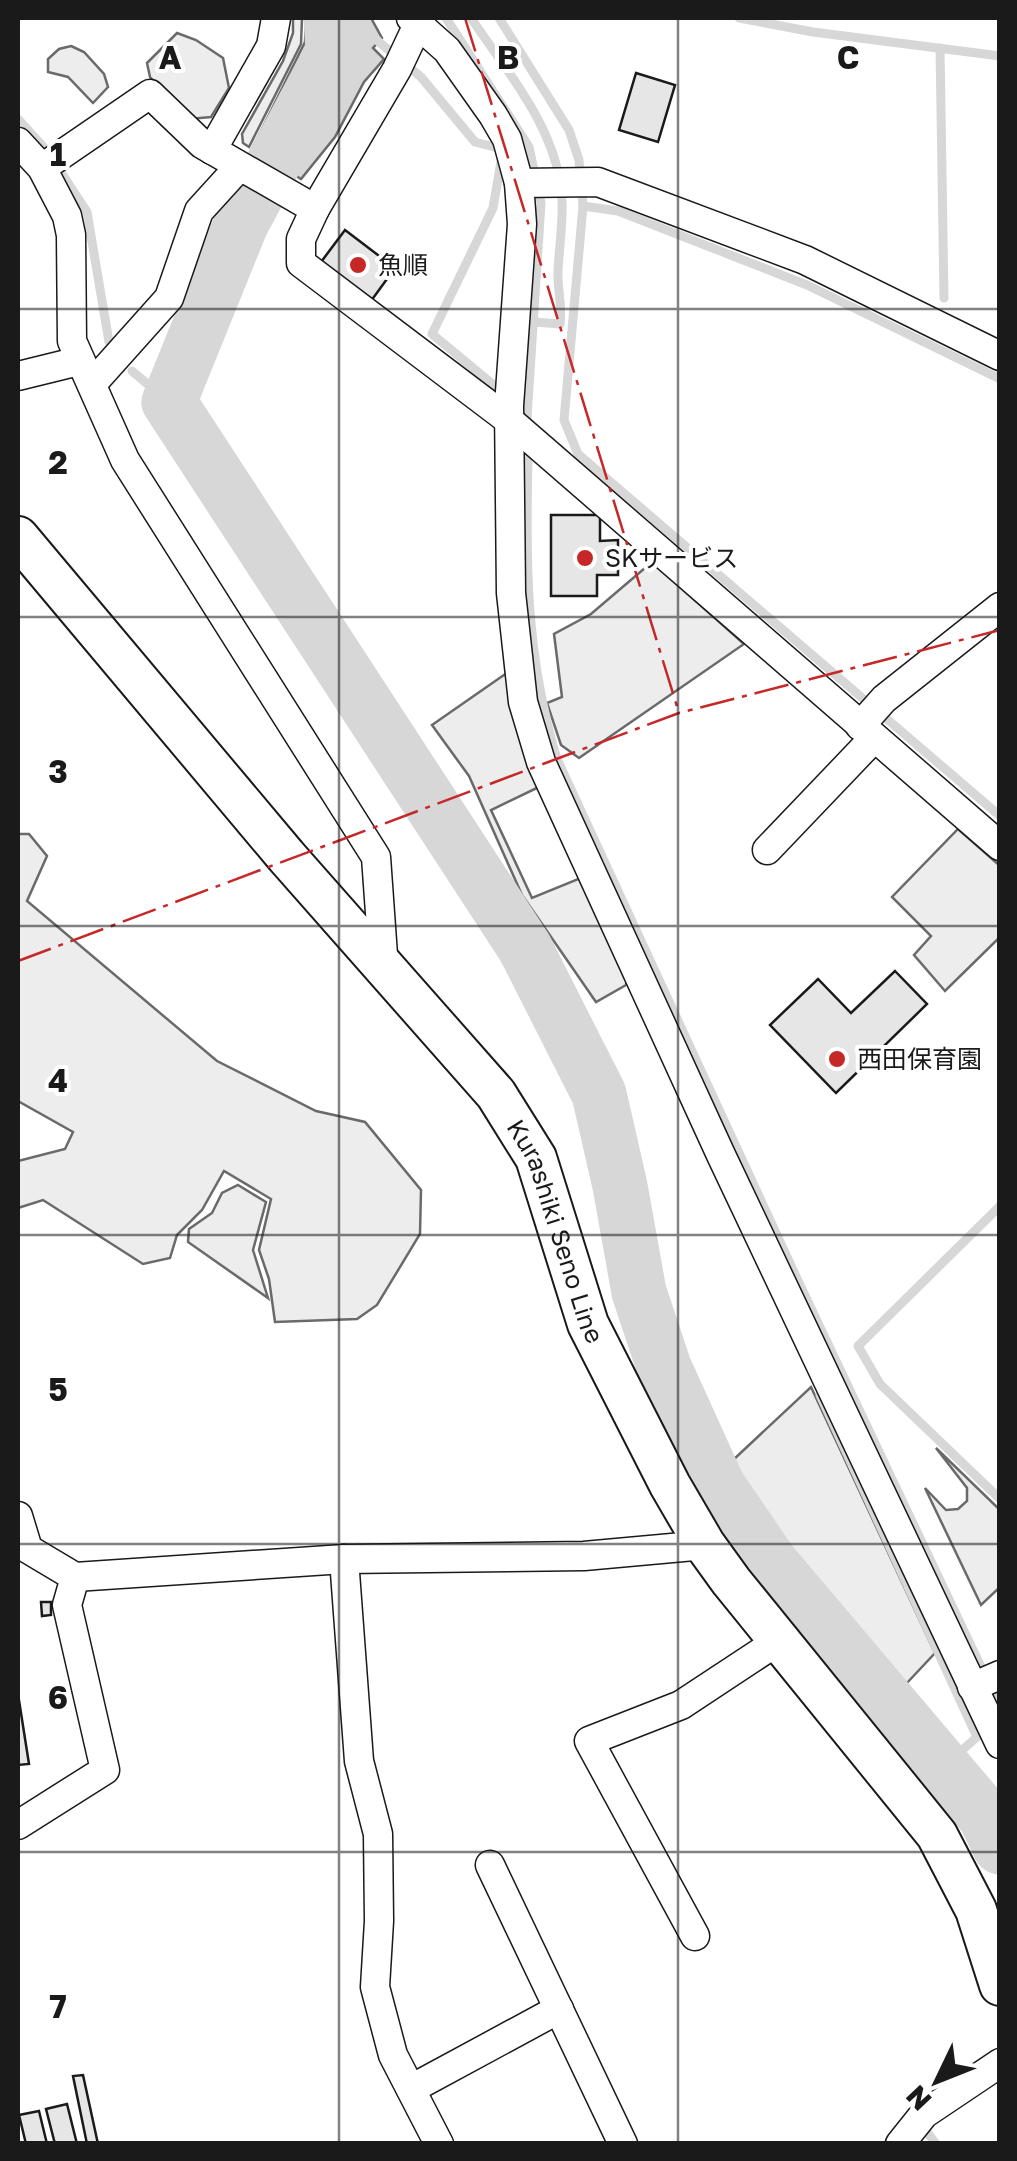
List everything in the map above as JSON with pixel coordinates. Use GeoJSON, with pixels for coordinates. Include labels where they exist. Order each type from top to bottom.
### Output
{"type":"FeatureCollection","features":[{"type":"Feature","properties":{"kind":"main road","name":"Kurashiki Seno Line"},"geometry":{"type":"LineString","coordinates":[[18,538],[384,971],[496,1094],[536,1158],[588,1324],[670,1485],[704,1545],[937,1835],[976,1910],[1000,1985]]}},
{"type":"Feature","properties":{"kind":"street"},"geometry":{"type":"LineString","coordinates":[[212,150],[271,46],[276,18]]}},
{"type":"Feature","properties":{"kind":"street"},"geometry":{"type":"LineString","coordinates":[[1000,846],[867,732],[510,404],[301,263],[301,238],[401,62],[416,20],[447,50],[493,115],[508,140],[523,183],[510,404],[510,593],[523,702],[541,762],[721,1155],[986,1681],[1000,1744]]}},
{"type":"Feature","properties":{"kind":"street"},"geometry":{"type":"LineString","coordinates":[[50,162],[150,94],[212,150],[315,209]]}},
{"type":"Feature","properties":{"kind":"street"},"geometry":{"type":"LineString","coordinates":[[18,142],[50,162],[71,235],[72,341],[125,460],[376,857],[384,971]]}},
{"type":"Feature","properties":{"kind":"street"},"geometry":{"type":"LineString","coordinates":[[18,376],[86,372],[169,298],[199,210],[245,170]]}},
{"type":"Feature","properties":{"kind":"street"},"geometry":{"type":"LineString","coordinates":[[523,183],[598,182],[805,260],[1000,356]]}},
{"type":"Feature","properties":{"kind":"street"},"geometry":{"type":"LineString","coordinates":[[767,850],[867,732],[884,699],[1000,608]]}},
{"type":"Feature","properties":{"kind":"street"},"geometry":{"type":"LineString","coordinates":[[18,1516],[28,1549],[75,1577],[344,1559],[584,1556],[704,1545]]}},
{"type":"Feature","properties":{"kind":"street"},"geometry":{"type":"LineString","coordinates":[[344,1559],[359,1761],[378,1834],[375,1987],[393,2055],[439,2144]]}},
{"type":"Feature","properties":{"kind":"street"},"geometry":{"type":"LineString","coordinates":[[19,1822],[105,1770],[67,1605],[75,1577]]}},
{"type":"Feature","properties":{"kind":"street"},"geometry":{"type":"LineString","coordinates":[[695,1936],[589,1741],[680,1705],[778,1641]]}},
{"type":"Feature","properties":{"kind":"street"},"geometry":{"type":"LineString","coordinates":[[490,1865],[623,2144]]}},
{"type":"Feature","properties":{"kind":"street"},"geometry":{"type":"LineString","coordinates":[[411,2090],[559,2008]]}},
{"type":"Feature","properties":{"kind":"street"},"geometry":{"type":"LineString","coordinates":[[900,2144],[924,2114],[1000,2063]]}},
{"type":"Feature","properties":{"kind":"shaded area"},"geometry":{"type":"Polygon","coordinates":[[[293,18],[302,18],[301,44],[249,147],[243,143],[242,134],[283,61],[293,33],[293,18]]]}},
{"type":"Feature","properties":{"kind":"shaded area"},"geometry":{"type":"Polygon","coordinates":[[[306,18],[371,18],[382,38],[373,48],[384,59],[364,82],[335,137],[301,179],[253,147],[305,42],[306,18]]]}},
{"type":"Feature","properties":{"kind":"shaded area"},"geometry":{"type":"Polygon","coordinates":[[[177,33],[223,58],[229,88],[211,117],[189,119],[150,77],[147,63],[177,33]]]}},
{"type":"Feature","properties":{"kind":"shaded area"},"geometry":{"type":"Polygon","coordinates":[[[71,46],[84,52],[104,74],[108,87],[93,103],[68,77],[48,72],[48,59],[59,49],[71,46]]]}},
{"type":"Feature","properties":{"kind":"shaded area"},"geometry":{"type":"Polygon","coordinates":[[[652,562],[744,644],[579,758],[561,745],[547,703],[562,697],[554,634],[591,614],[652,562]]]}},
{"type":"Feature","properties":{"kind":"shaded area"},"geometry":{"type":"Polygon","coordinates":[[[511,670],[541,786],[491,810],[532,898],[583,877],[627,976],[626,985],[596,1002],[522,895],[469,776],[432,725],[511,670]]]}},
{"type":"Feature","properties":{"kind":"shaded area"},"geometry":{"type":"Polygon","coordinates":[[[958,829],[999,865],[999,938],[945,991],[914,955],[931,936],[892,897],[958,829]]]}},
{"type":"Feature","properties":{"kind":"shaded area"},"geometry":{"type":"Polygon","coordinates":[[[18,834],[29,834],[47,856],[27,901],[217,1061],[316,1111],[365,1122],[421,1190],[420,1234],[377,1305],[357,1319],[275,1322],[269,1279],[259,1250],[271,1199],[224,1171],[202,1210],[177,1235],[170,1258],[143,1264],[43,1200],[18,1208],[18,1161],[65,1149],[73,1132],[18,1101],[18,834]]]}},
{"type":"Feature","properties":{"kind":"shaded area"},"geometry":{"type":"Polygon","coordinates":[[[238,1185],[266,1202],[253,1250],[268,1298],[188,1242],[189,1229],[212,1213],[222,1193],[238,1185]]]}},
{"type":"Feature","properties":{"kind":"shaded area"},"geometry":{"type":"Polygon","coordinates":[[[811,1387],[935,1653],[906,1684],[786,1544],[732,1461],[811,1387]]]}},
{"type":"Feature","properties":{"kind":"shaded area"},"geometry":{"type":"Polygon","coordinates":[[[936,1448],[999,1509],[999,1588],[981,1605],[925,1488],[946,1510],[958,1509],[967,1501],[967,1488],[936,1448]]]}},
{"type":"Feature","properties":{"kind":"building"},"geometry":{"type":"Polygon","coordinates":[[[636,73],[675,85],[658,142],[619,130],[636,73]]]}},
{"type":"Feature","properties":{"kind":"building"},"geometry":{"type":"Polygon","coordinates":[[[345,230],[395,268],[371,301],[321,262],[345,230]]]}},
{"type":"Feature","properties":{"kind":"building","name":"SKサービス"},"geometry":{"type":"Polygon","coordinates":[[[551,515],[600,515],[600,541],[618,540],[618,575],[597,575],[597,596],[551,596],[551,515]]]}},
{"type":"Feature","properties":{"kind":"building","name":"西田保育園"},"geometry":{"type":"Polygon","coordinates":[[[895,971],[927,1004],[836,1093],[770,1025],[818,979],[851,1013],[895,971]]]}},
{"type":"Feature","properties":{"kind":"building"},"geometry":{"type":"Polygon","coordinates":[[[41,1602],[51,1602],[51,1615],[42,1616],[41,1602]]]}},
{"type":"Feature","properties":{"kind":"building"},"geometry":{"type":"Polygon","coordinates":[[[18,1694],[29,1764],[18,1765],[18,1694]]]}},
{"type":"Feature","properties":{"kind":"building"},"geometry":{"type":"Polygon","coordinates":[[[83,2075],[98,2144],[87,2144],[73,2076],[83,2075]]]}},
{"type":"Feature","properties":{"kind":"building"},"geometry":{"type":"Polygon","coordinates":[[[67,2104],[77,2144],[55,2144],[46,2109],[67,2104]]]}},
{"type":"Feature","properties":{"kind":"building"},"geometry":{"type":"Polygon","coordinates":[[[39,2111],[47,2144],[26,2144],[19,2115],[39,2111]]]}},
{"type":"Feature","properties":{"kind":"waterway"},"geometry":{"type":"LineString","coordinates":[[331,18],[333,52],[241,224],[169,402],[525,948],[599,1094],[639,1292],[664,1367],[718,1486],[770,1562],[985,1816],[1000,1847]]}},
{"type":"Feature","properties":{"kind":"waterway"},"geometry":{"type":"LineString","coordinates":[[446,18],[529,147],[541,203],[527,418]]}},
{"type":"Feature","properties":{"kind":"waterway"},"geometry":{"type":"LineString","coordinates":[[471,18],[530,104],[559,176],[560,324],[535,322]]}},
{"type":"Feature","properties":{"kind":"waterway"},"geometry":{"type":"LineString","coordinates":[[499,18],[569,130],[579,160],[583,206],[564,420],[578,454],[1000,816]]}},
{"type":"Feature","properties":{"kind":"waterway"},"geometry":{"type":"LineString","coordinates":[[739,18],[813,32],[1000,56]]}},
{"type":"Feature","properties":{"kind":"waterway"},"geometry":{"type":"LineString","coordinates":[[373,37],[421,77],[475,142],[498,148],[502,156],[493,208],[432,334],[502,392]]}},
{"type":"Feature","properties":{"kind":"waterway"},"geometry":{"type":"LineString","coordinates":[[940,48],[944,298]]}},
{"type":"Feature","properties":{"kind":"waterway"},"geometry":{"type":"LineString","coordinates":[[18,119],[47,151],[87,212],[109,342]]}},
{"type":"Feature","properties":{"kind":"waterway"},"geometry":{"type":"LineString","coordinates":[[583,206],[618,211],[807,285],[1000,379]]}},
{"type":"Feature","properties":{"kind":"waterway"},"geometry":{"type":"LineString","coordinates":[[132,371],[169,402]]}},
{"type":"Feature","properties":{"kind":"waterway"},"geometry":{"type":"LineString","coordinates":[[528,454],[528,571],[533,645],[557,759],[1000,1707]]}},
{"type":"Feature","properties":{"kind":"waterway"},"geometry":{"type":"LineString","coordinates":[[1000,1206],[858,1346],[880,1384],[1000,1499]]}},
{"type":"Feature","properties":{"kind":"waterway"},"geometry":{"type":"LineString","coordinates":[[820,1395],[977,1737],[943,1767]]}},
{"type":"Feature","properties":{"kind":"waterway"},"geometry":{"type":"LineString","coordinates":[[927,2132],[936,2144]]}},
{"type":"Feature","properties":{"kind":"power"},"geometry":{"type":"LineString","coordinates":[[465,18],[679,713]]}},
{"type":"Feature","properties":{"kind":"power"},"geometry":{"type":"LineString","coordinates":[[18,961],[679,713],[1000,630]]}},
{"type":"Feature","properties":{"kind":"place","name":"魚順"},"geometry":{"type":"Point","coordinates":[358,265]}},
{"type":"Feature","properties":{"kind":"place","name":"SKサービス"},"geometry":{"type":"Point","coordinates":[585,558]}},
{"type":"Feature","properties":{"kind":"place","name":"西田保育園"},"geometry":{"type":"Point","coordinates":[837,1059]}}]}
